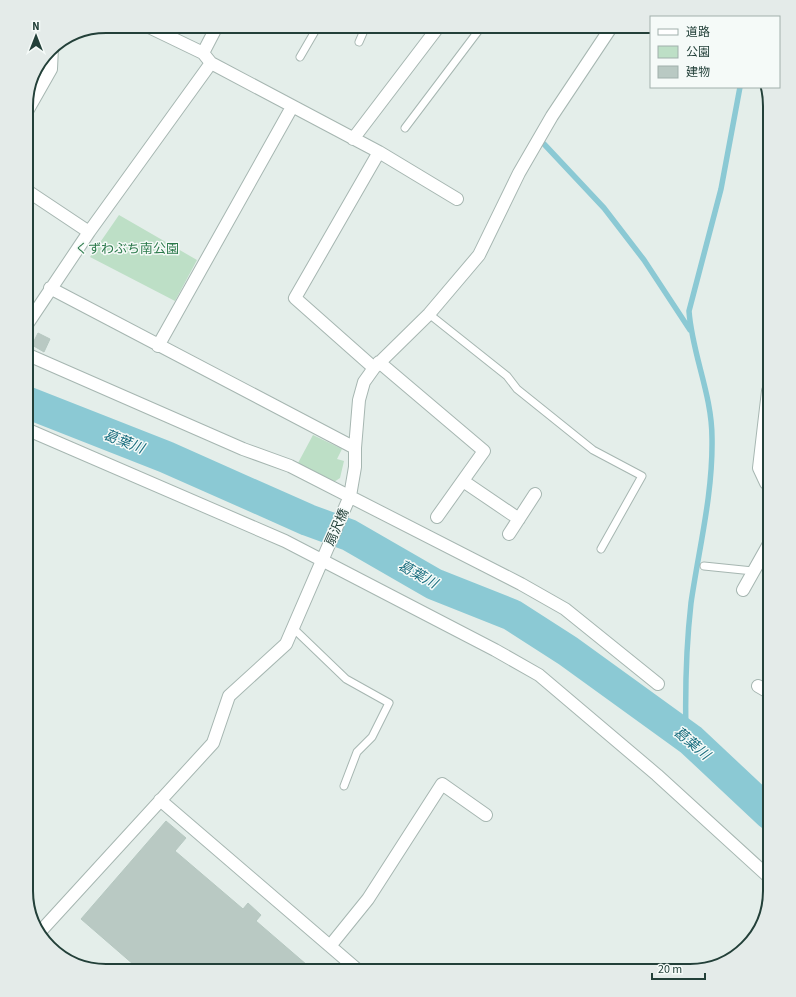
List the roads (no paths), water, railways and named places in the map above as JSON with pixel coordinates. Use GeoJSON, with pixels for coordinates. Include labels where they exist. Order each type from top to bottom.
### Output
{"type":"FeatureCollection","features":[{"type":"Feature","properties":{"kind":"street"},"geometry":{"type":"LineString","coordinates":[[162,33],[203,53],[211,63],[379,152],[457,198]]}},
{"type":"Feature","properties":{"kind":"street"},"geometry":{"type":"LineString","coordinates":[[203,53],[212,33]]}},
{"type":"Feature","properties":{"kind":"street"},"geometry":{"type":"LineString","coordinates":[[353,139],[434,33]]}},
{"type":"Feature","properties":{"kind":"street","name":"扇沢橋"},"geometry":{"type":"LineString","coordinates":[[43,928],[213,743],[229,696],[286,644],[294,629],[322,559],[350,496],[355,467],[359,400],[364,382],[376,365],[429,314],[479,256],[519,173],[552,116],[607,33]]}},
{"type":"Feature","properties":{"kind":"street"},"geometry":{"type":"LineString","coordinates":[[33,101],[51,69],[52,57]]}},
{"type":"Feature","properties":{"kind":"street"},"geometry":{"type":"LineString","coordinates":[[33,315],[89,232],[211,63]]}},
{"type":"Feature","properties":{"kind":"street"},"geometry":{"type":"LineString","coordinates":[[158,346],[292,107]]}},
{"type":"Feature","properties":{"kind":"street"},"geometry":{"type":"LineString","coordinates":[[379,152],[295,298],[484,451],[437,517]]}},
{"type":"Feature","properties":{"kind":"street"},"geometry":{"type":"LineString","coordinates":[[33,195],[89,232]]}},
{"type":"Feature","properties":{"kind":"street"},"geometry":{"type":"LineString","coordinates":[[50,288],[355,448]]}},
{"type":"Feature","properties":{"kind":"street"},"geometry":{"type":"LineString","coordinates":[[33,357],[243,450],[290,466],[350,496],[357,502],[521,584],[565,609],[658,684]]}},
{"type":"Feature","properties":{"kind":"street"},"geometry":{"type":"LineString","coordinates":[[33,432],[285,541],[322,559],[540,675],[657,775],[763,872]]}},
{"type":"Feature","properties":{"kind":"street"},"geometry":{"type":"LineString","coordinates":[[763,434],[759,468],[763,477]]}},
{"type":"Feature","properties":{"kind":"street"},"geometry":{"type":"LineString","coordinates":[[463,481],[519,519]]}},
{"type":"Feature","properties":{"kind":"street"},"geometry":{"type":"LineString","coordinates":[[509,534],[535,494]]}},
{"type":"Feature","properties":{"kind":"street"},"geometry":{"type":"LineString","coordinates":[[743,590],[763,554]]}},
{"type":"Feature","properties":{"kind":"street"},"geometry":{"type":"LineString","coordinates":[[758,686],[763,689]]}},
{"type":"Feature","properties":{"kind":"street"},"geometry":{"type":"LineString","coordinates":[[330,946],[368,899],[442,784],[486,815]]}},
{"type":"Feature","properties":{"kind":"street"},"geometry":{"type":"LineString","coordinates":[[160,800],[351,964]]}},
{"type":"Feature","properties":{"kind":"lane"},"geometry":{"type":"LineString","coordinates":[[300,57],[314,33]]}},
{"type":"Feature","properties":{"kind":"lane"},"geometry":{"type":"LineString","coordinates":[[359,42],[363,33]]}},
{"type":"Feature","properties":{"kind":"lane"},"geometry":{"type":"LineString","coordinates":[[405,128],[477,33]]}},
{"type":"Feature","properties":{"kind":"lane"},"geometry":{"type":"LineString","coordinates":[[429,314],[507,376],[517,389],[593,450],[642,476],[601,549]]}},
{"type":"Feature","properties":{"kind":"lane"},"geometry":{"type":"LineString","coordinates":[[704,566],[753,571]]}},
{"type":"Feature","properties":{"kind":"lane"},"geometry":{"type":"LineString","coordinates":[[294,629],[346,679],[389,702],[372,737],[357,752],[344,786]]}},
{"type":"Feature","properties":{"kind":"waterway"},"geometry":{"type":"LineString","coordinates":[[686,736],[686,670],[689,620],[705,521],[712,459],[709,406],[694,343],[689,311],[721,189],[740,88]]}},
{"type":"Feature","properties":{"kind":"waterway"},"geometry":{"type":"LineString","coordinates":[[544,144],[604,208],[644,260],[690,330]]}},
{"type":"Feature","properties":{"kind":"waterway","name":"葛葉川"},"geometry":{"type":"LineString","coordinates":[[33,405],[166,457],[308,520],[349,535],[434,584],[512,615],[568,651],[691,740],[763,807]]}},
{"type":"Feature","properties":{"kind":"park label","name":"くずわぶち南公園"},"geometry":{"type":"Point","coordinates":[127,248]}}]}
